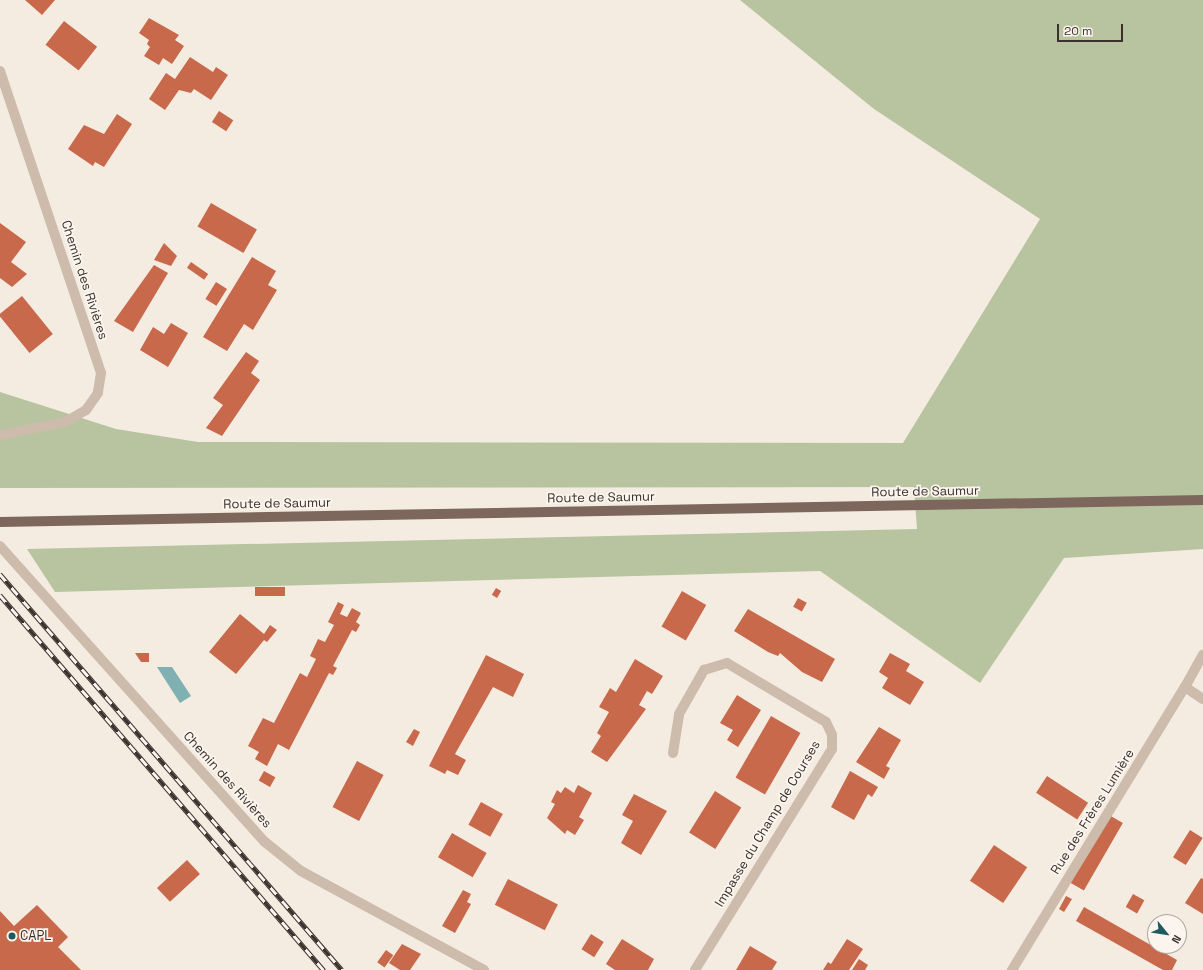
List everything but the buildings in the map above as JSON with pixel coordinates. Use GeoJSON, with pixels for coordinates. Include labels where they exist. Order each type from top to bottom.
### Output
{"type":"FeatureCollection","features":[{"type":"Feature","properties":{"kind":"main road","name":"Route de Saumur"},"geometry":{"type":"LineString","coordinates":[[0,522],[1203,500]]}},
{"type":"Feature","properties":{"kind":"street","name":"Chemin des Rivières"},"geometry":{"type":"LineString","coordinates":[[0,72],[101,373],[98,393],[86,410],[65,422],[0,435]]}},
{"type":"Feature","properties":{"kind":"street","name":"Chemin des Rivières"},"geometry":{"type":"LineString","coordinates":[[0,546],[265,842],[301,871],[484,970]]}},
{"type":"Feature","properties":{"kind":"street","name":"Rue des Frères Lumière"},"geometry":{"type":"LineString","coordinates":[[1012,970],[1203,655]]}},
{"type":"Feature","properties":{"kind":"street","name":"Impasse du Champ de Courses"},"geometry":{"type":"LineString","coordinates":[[674,753],[679,714],[704,670],[727,663],[826,722],[832,734],[832,749],[696,970]]}},
{"type":"Feature","properties":{"kind":"street"},"geometry":{"type":"LineString","coordinates":[[1185,687],[1203,699]]}},
{"type":"Feature","properties":{"kind":"green space"},"geometry":{"type":"Polygon","coordinates":[[[740,0],[1203,0],[1203,549],[1064,558],[980,683],[820,571],[55,592],[27,549],[917,529],[914,487],[0,488],[0,392],[116,429],[198,442],[903,443],[1040,219],[874,109],[740,0]]]}},
{"type":"Feature","properties":{"kind":"water"},"geometry":{"type":"Polygon","coordinates":[[[157,667],[172,667],[191,696],[180,703],[157,667]]]}},
{"type":"Feature","properties":{"kind":"railway"},"geometry":{"type":"LineString","coordinates":[[0,574],[342,970]]}},
{"type":"Feature","properties":{"kind":"railway"},"geometry":{"type":"LineString","coordinates":[[0,595],[324,970]]}},
{"type":"Feature","properties":{"kind":"place","name":"CAPL"},"geometry":{"type":"Point","coordinates":[12,936]}}]}
